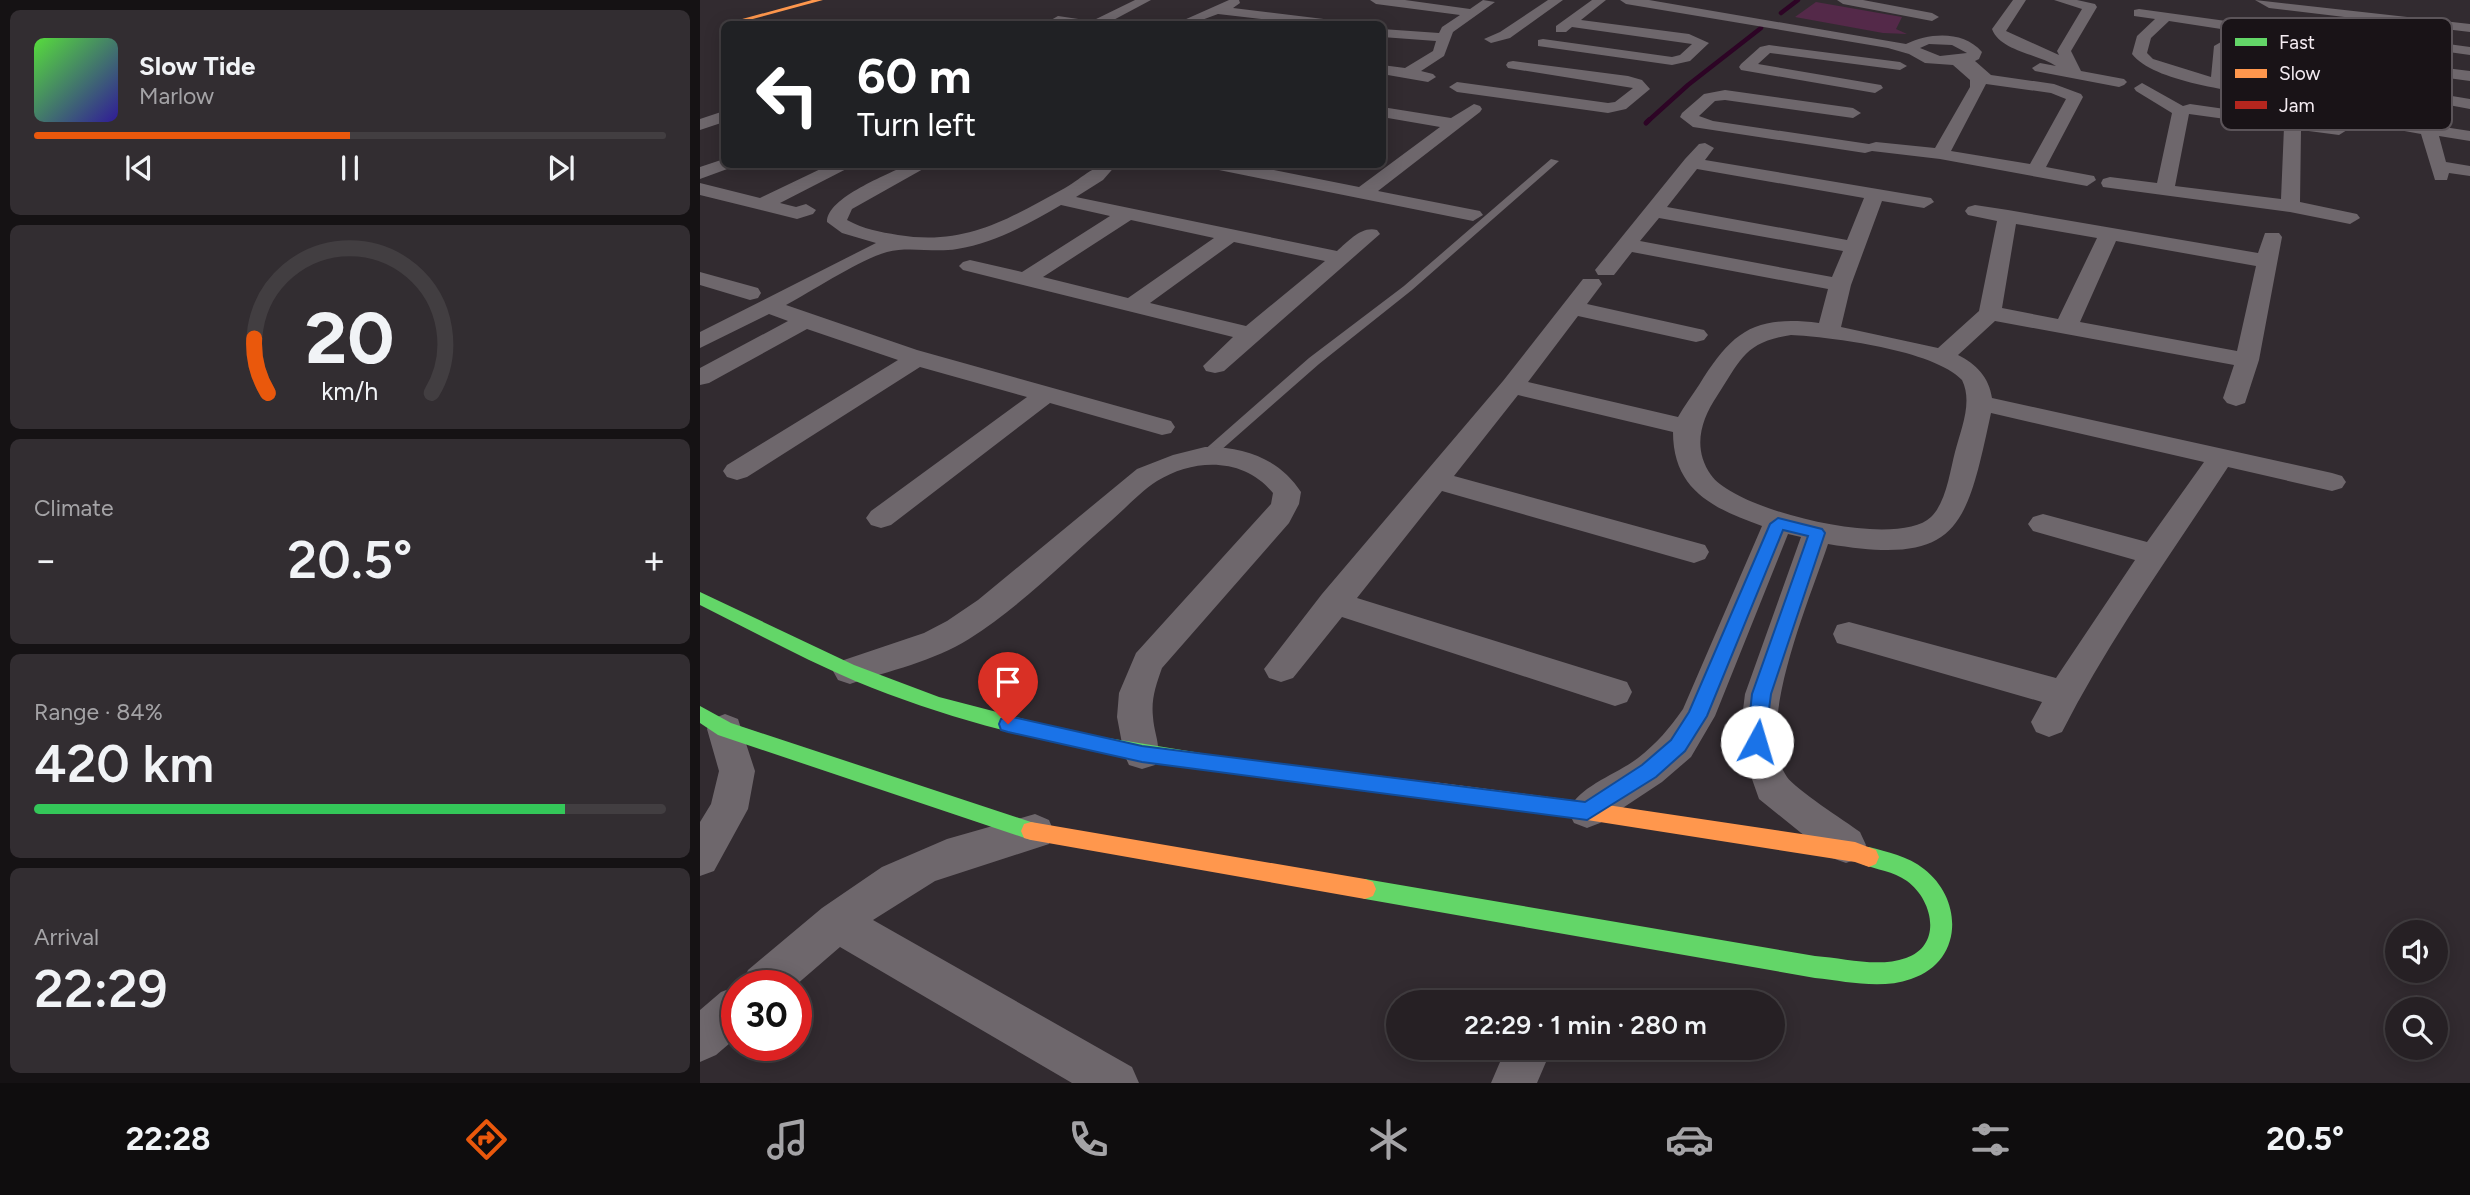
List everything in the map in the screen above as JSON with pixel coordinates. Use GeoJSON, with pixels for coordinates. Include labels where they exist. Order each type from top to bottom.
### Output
{"type":"FeatureCollection","features":[{"type":"Feature","properties":{"kind":"main road"},"geometry":{"type":"LineString","coordinates":[[721,21],[757,0]]}},
{"type":"Feature","properties":{"kind":"main road"},"geometry":{"type":"LineString","coordinates":[[724,21],[782,0]]}},
{"type":"Feature","properties":{"kind":"main road"},"geometry":{"type":"LineString","coordinates":[[727,21],[820,0]]}},
{"type":"Feature","properties":{"kind":"main road"},"geometry":{"type":"LineString","coordinates":[[700,597],[850,671],[981,718],[1142,754],[1587,811],[1855,852],[1897,864],[1923,880],[1938,903],[1944,929],[1939,948],[1925,963],[1896,972],[1815,967],[1035,832],[713,722]]}},
{"type":"Feature","properties":{"kind":"street"},"geometry":{"type":"LineString","coordinates":[[1102,21],[1145,0]]}},
{"type":"Feature","properties":{"kind":"street"},"geometry":{"type":"LineString","coordinates":[[1191,20],[1241,0]]}},
{"type":"Feature","properties":{"kind":"street"},"geometry":{"type":"LineString","coordinates":[[1376,0],[1472,13]]}},
{"type":"Feature","properties":{"kind":"street"},"geometry":{"type":"LineString","coordinates":[[1482,41],[1505,35],[1557,0]]}},
{"type":"Feature","properties":{"kind":"street"},"geometry":{"type":"LineString","coordinates":[[1500,77],[1573,24],[1600,0]]}},
{"type":"Feature","properties":{"kind":"street"},"geometry":{"type":"LineString","coordinates":[[1573,24],[1610,0]]}},
{"type":"Feature","properties":{"kind":"street"},"geometry":{"type":"LineString","coordinates":[[1626,0],[1666,3],[1769,20],[1970,58],[1982,79]]}},
{"type":"Feature","properties":{"kind":"street"},"geometry":{"type":"LineString","coordinates":[[1676,0],[1769,20]]}},
{"type":"Feature","properties":{"kind":"street"},"geometry":{"type":"LineString","coordinates":[[1843,0],[1936,13],[1923,34],[1920,48]]}},
{"type":"Feature","properties":{"kind":"street"},"geometry":{"type":"LineString","coordinates":[[2020,0],[1999,29],[2000,33],[2023,46],[2056,52],[2070,74]]}},
{"type":"Feature","properties":{"kind":"street"},"geometry":{"type":"LineString","coordinates":[[2056,52],[2096,7],[2060,0]]}},
{"type":"Feature","properties":{"kind":"street"},"geometry":{"type":"LineString","coordinates":[[2261,0],[2269,4],[2386,18]]}},
{"type":"Feature","properties":{"kind":"street"},"geometry":{"type":"LineString","coordinates":[[1408,73],[1438,52],[1447,30],[1489,2]]}},
{"type":"Feature","properties":{"kind":"street"},"geometry":{"type":"LineString","coordinates":[[1216,10],[1307,21]]}},
{"type":"Feature","properties":{"kind":"street"},"geometry":{"type":"LineString","coordinates":[[2139,13],[2221,26]]}},
{"type":"Feature","properties":{"kind":"street"},"geometry":{"type":"LineString","coordinates":[[2165,18],[2144,36],[2139,54],[2141,59],[2175,74],[2221,82]]}},
{"type":"Feature","properties":{"kind":"street"},"geometry":{"type":"LineString","coordinates":[[1058,20],[1066,21]]}},
{"type":"Feature","properties":{"kind":"street"},"geometry":{"type":"LineString","coordinates":[[1547,44],[1672,61],[1682,60],[1702,43],[1689,38],[1573,24]]}},
{"type":"Feature","properties":{"kind":"street"},"geometry":{"type":"LineString","coordinates":[[2452,26],[2470,28]]}},
{"type":"Feature","properties":{"kind":"street"},"geometry":{"type":"LineString","coordinates":[[1386,33],[1443,37]]}},
{"type":"Feature","properties":{"kind":"street"},"geometry":{"type":"LineString","coordinates":[[2144,36],[2170,39]]}},
{"type":"Feature","properties":{"kind":"street"},"geometry":{"type":"LineString","coordinates":[[2218,82],[2214,45],[2221,46]]}},
{"type":"Feature","properties":{"kind":"street"},"geometry":{"type":"LineString","coordinates":[[1826,142],[1894,68],[1920,48],[1970,47],[1975,51],[1970,58]]}},
{"type":"Feature","properties":{"kind":"street"},"geometry":{"type":"LineString","coordinates":[[1875,88],[1746,67],[1769,49],[1894,68]]}},
{"type":"Feature","properties":{"kind":"street"},"geometry":{"type":"LineString","coordinates":[[2452,49],[2470,51]]}},
{"type":"Feature","properties":{"kind":"street"},"geometry":{"type":"LineString","coordinates":[[2026,65],[2119,82],[2125,78],[2143,83],[2181,111],[2190,109],[2221,113]]}},
{"type":"Feature","properties":{"kind":"street"},"geometry":{"type":"LineString","coordinates":[[1386,70],[1451,84],[1500,77],[1637,83],[1642,89],[1620,106],[1608,108],[1500,77]]}},
{"type":"Feature","properties":{"kind":"street"},"geometry":{"type":"LineString","coordinates":[[2143,83],[2175,74]]}},
{"type":"Feature","properties":{"kind":"street"},"geometry":{"type":"LineString","coordinates":[[2452,74],[2470,76]]}},
{"type":"Feature","properties":{"kind":"street"},"geometry":{"type":"LineString","coordinates":[[1940,154],[1982,79]]}},
{"type":"Feature","properties":{"kind":"street"},"geometry":{"type":"LineString","coordinates":[[1982,79],[2054,89],[2076,97],[2035,171]]}},
{"type":"Feature","properties":{"kind":"street"},"geometry":{"type":"LineString","coordinates":[[1853,113],[1726,95],[1710,97],[1688,117],[1713,126],[1940,154],[2087,180]]}},
{"type":"Feature","properties":{"kind":"street"},"geometry":{"type":"LineString","coordinates":[[2452,101],[2470,104]]}},
{"type":"Feature","properties":{"kind":"street"},"geometry":{"type":"LineString","coordinates":[[1363,193],[1474,108]]}},
{"type":"Feature","properties":{"kind":"street"},"geometry":{"type":"LineString","coordinates":[[2165,190],[2181,111]]}},
{"type":"Feature","properties":{"kind":"street"},"geometry":{"type":"LineString","coordinates":[[1386,113],[1455,124]]}},
{"type":"Feature","properties":{"kind":"street"},"geometry":{"type":"LineString","coordinates":[[2290,206],[2293,130]]}},
{"type":"Feature","properties":{"kind":"street"},"geometry":{"type":"LineString","coordinates":[[2470,136],[2430,130],[2440,171],[2470,170]]}},
{"type":"Feature","properties":{"kind":"street"},"geometry":{"type":"LineString","coordinates":[[1281,669],[1512,386],[1572,308],[1628,245],[1705,148]]}},
{"type":"Feature","properties":{"kind":"street"},"geometry":{"type":"LineString","coordinates":[[1386,158],[1405,161]]}},
{"type":"Feature","properties":{"kind":"street"},"geometry":{"type":"LineString","coordinates":[[1691,163],[1924,202]]}},
{"type":"Feature","properties":{"kind":"street"},"geometry":{"type":"LineString","coordinates":[[700,174],[721,165]]}},
{"type":"Feature","properties":{"kind":"street"},"geometry":{"type":"LineString","coordinates":[[700,189],[764,202],[838,168]]}},
{"type":"Feature","properties":{"kind":"street"},"geometry":{"type":"LineString","coordinates":[[910,168],[845,205],[837,214],[837,222],[850,231],[931,246],[977,240],[1097,178],[1105,168]]}},
{"type":"Feature","properties":{"kind":"street"},"geometry":{"type":"LineString","coordinates":[[1256,168],[1277,170],[1363,193],[1473,215]]}},
{"type":"Feature","properties":{"kind":"street"},"geometry":{"type":"LineString","coordinates":[[2110,183],[2290,206],[2350,218]]}},
{"type":"Feature","properties":{"kind":"street"},"geometry":{"type":"LineString","coordinates":[[1828,332],[1840,285],[1875,194]]}},
{"type":"Feature","properties":{"kind":"street"},"geometry":{"type":"LineString","coordinates":[[1059,199],[1340,258]]}},
{"type":"Feature","properties":{"kind":"street"},"geometry":{"type":"LineString","coordinates":[[1654,211],[1854,247]]}},
{"type":"Feature","properties":{"kind":"street"},"geometry":{"type":"LineString","coordinates":[[1975,211],[2266,261]]}},
{"type":"Feature","properties":{"kind":"street"},"geometry":{"type":"LineString","coordinates":[[1026,279],[1128,213]]}},
{"type":"Feature","properties":{"kind":"street"},"geometry":{"type":"LineString","coordinates":[[1942,357],[1990,313],[2008,216]]}},
{"type":"Feature","properties":{"kind":"street"},"geometry":{"type":"LineString","coordinates":[[700,341],[843,243],[850,231]]}},
{"type":"Feature","properties":{"kind":"street"},"geometry":{"type":"LineString","coordinates":[[1215,366],[1370,234]]}},
{"type":"Feature","properties":{"kind":"street"},"geometry":{"type":"LineString","coordinates":[[2066,327],[2109,234]]}},
{"type":"Feature","properties":{"kind":"street"},"geometry":{"type":"LineString","coordinates":[[1132,305],[1231,235]]}},
{"type":"Feature","properties":{"kind":"street"},"geometry":{"type":"LineString","coordinates":[[2236,398],[2247,360],[2272,237]]}},
{"type":"Feature","properties":{"kind":"street"},"geometry":{"type":"LineString","coordinates":[[700,318],[758,299],[876,249],[901,242]]}},
{"type":"Feature","properties":{"kind":"street"},"geometry":{"type":"LineString","coordinates":[[1628,245],[1840,285]]}},
{"type":"Feature","properties":{"kind":"street"},"geometry":{"type":"LineString","coordinates":[[970,266],[1250,334]]}},
{"type":"Feature","properties":{"kind":"street"},"geometry":{"type":"LineString","coordinates":[[706,284],[758,299],[805,321],[919,357],[1161,427]]}},
{"type":"Feature","properties":{"kind":"street"},"geometry":{"type":"LineString","coordinates":[[1572,308],[1696,335]]}},
{"type":"Feature","properties":{"kind":"street"},"geometry":{"type":"LineString","coordinates":[[1990,313],[2247,360]]}},
{"type":"Feature","properties":{"kind":"street"},"geometry":{"type":"LineString","coordinates":[[700,378],[805,321]]}},
{"type":"Feature","properties":{"kind":"street"},"geometry":{"type":"LineString","coordinates":[[1791,328],[1828,332],[1942,357],[1972,375],[1980,390],[1980,403],[1955,497],[1941,524],[1918,537],[1879,540],[1817,533],[1778,524],[1729,502],[1702,483],[1691,462],[1687,427],[1731,353],[1742,341],[1760,332],[1791,328]]}},
{"type":"Feature","properties":{"kind":"street"},"geometry":{"type":"LineString","coordinates":[[737,471],[919,357]]}},
{"type":"Feature","properties":{"kind":"street"},"geometry":{"type":"LineString","coordinates":[[1512,386],[1687,427]]}},
{"type":"Feature","properties":{"kind":"street"},"geometry":{"type":"LineString","coordinates":[[881,518],[1048,393]]}},
{"type":"Feature","properties":{"kind":"street"},"geometry":{"type":"LineString","coordinates":[[1980,403],[2332,482]]}},
{"type":"Feature","properties":{"kind":"street"},"geometry":{"type":"LineString","coordinates":[[850,671],[936,642],[958,630],[989,608],[1134,484],[1172,465],[1207,455],[1240,459],[1272,474],[1287,492],[1285,504],[1279,516],[1148,662],[1136,693],[1135,717],[1142,754]]}},
{"type":"Feature","properties":{"kind":"street"},"geometry":{"type":"LineString","coordinates":[[1849,634],[2057,708],[2154,555],[2221,457]]}},
{"type":"Feature","properties":{"kind":"street"},"geometry":{"type":"LineString","coordinates":[[1436,480],[1693,552]]}},
{"type":"Feature","properties":{"kind":"street"},"geometry":{"type":"LineString","coordinates":[[1587,811],[1649,771],[1678,746],[1697,716],[1778,524]]}},
{"type":"Feature","properties":{"kind":"street"},"geometry":{"type":"LineString","coordinates":[[2043,524],[2154,555]]}},
{"type":"Feature","properties":{"kind":"street"},"geometry":{"type":"LineString","coordinates":[[1817,533],[1762,694],[1757,742],[1772,787],[1855,852]]}},
{"type":"Feature","properties":{"kind":"street"},"geometry":{"type":"LineString","coordinates":[[1334,602],[1615,692]]}},
{"type":"Feature","properties":{"kind":"street"},"geometry":{"type":"LineString","coordinates":[[700,858],[729,809],[737,771],[713,722]]}},
{"type":"Feature","properties":{"kind":"street"},"geometry":{"type":"LineString","coordinates":[[780,970],[836,922],[889,885],[945,857],[1035,832]]}},
{"type":"Feature","properties":{"kind":"street"},"geometry":{"type":"LineString","coordinates":[[836,922],[1116,1083]]}},
{"type":"Feature","properties":{"kind":"street"},"geometry":{"type":"LineString","coordinates":[[700,1039],[721,1021]]}},
{"type":"Feature","properties":{"kind":"street"},"geometry":{"type":"LineString","coordinates":[[1514,1083],[1524,1060]]}},
{"type":"Feature","properties":{"kind":"lane"},"geometry":{"type":"LineString","coordinates":[[1207,455],[1314,361],[1408,288],[1554,161]]}},
{"type":"Feature","properties":{"kind":"shaded area"},"geometry":{"type":"Polygon","coordinates":[[[1816,2],[1902,17],[1896,29],[1907,34],[1883,33],[1795,17],[1816,2]]]}},
{"type":"Feature","properties":{"kind":"waterway"},"geometry":{"type":"LineString","coordinates":[[1781,13],[1798,0]]}},
{"type":"Feature","properties":{"kind":"waterway"},"geometry":{"type":"LineString","coordinates":[[1647,122],[1688,85],[1761,28]]}},
{"type":"Feature","properties":{"kind":"traffic: fast"},"geometry":{"type":"LineString","coordinates":[[700,598],[848,670],[937,704],[1077,741],[1219,764]]}},
{"type":"Feature","properties":{"kind":"traffic: fast"},"geometry":{"type":"LineString","coordinates":[[700,714],[725,729],[1031,831]]}},
{"type":"Feature","properties":{"kind":"traffic: fast"},"geometry":{"type":"LineString","coordinates":[[1365,889],[1815,967],[1876,973],[1911,968],[1925,961],[1940,939],[1942,926],[1935,899],[1928,887],[1913,873],[1895,864],[1869,857]]}},
{"type":"Feature","properties":{"kind":"traffic: slow"},"geometry":{"type":"LineString","coordinates":[[740,21],[820,0]]}},
{"type":"Feature","properties":{"kind":"traffic: slow"},"geometry":{"type":"LineString","coordinates":[[1433,791],[1587,811],[1855,852],[1869,857]]}},
{"type":"Feature","properties":{"kind":"traffic: slow"},"geometry":{"type":"LineString","coordinates":[[1031,831],[1365,889]]}},
{"type":"Feature","properties":{"kind":"traffic: jam"},"geometry":{"type":"LineString","coordinates":[[1219,764],[1433,791]]}},
{"type":"Feature","properties":{"kind":"route"},"geometry":{"type":"LineString","coordinates":[[1008,724],[1142,754],[1587,811],[1649,771],[1678,746],[1697,716],[1778,524],[1817,533],[1762,694],[1757,742]]}}]}
